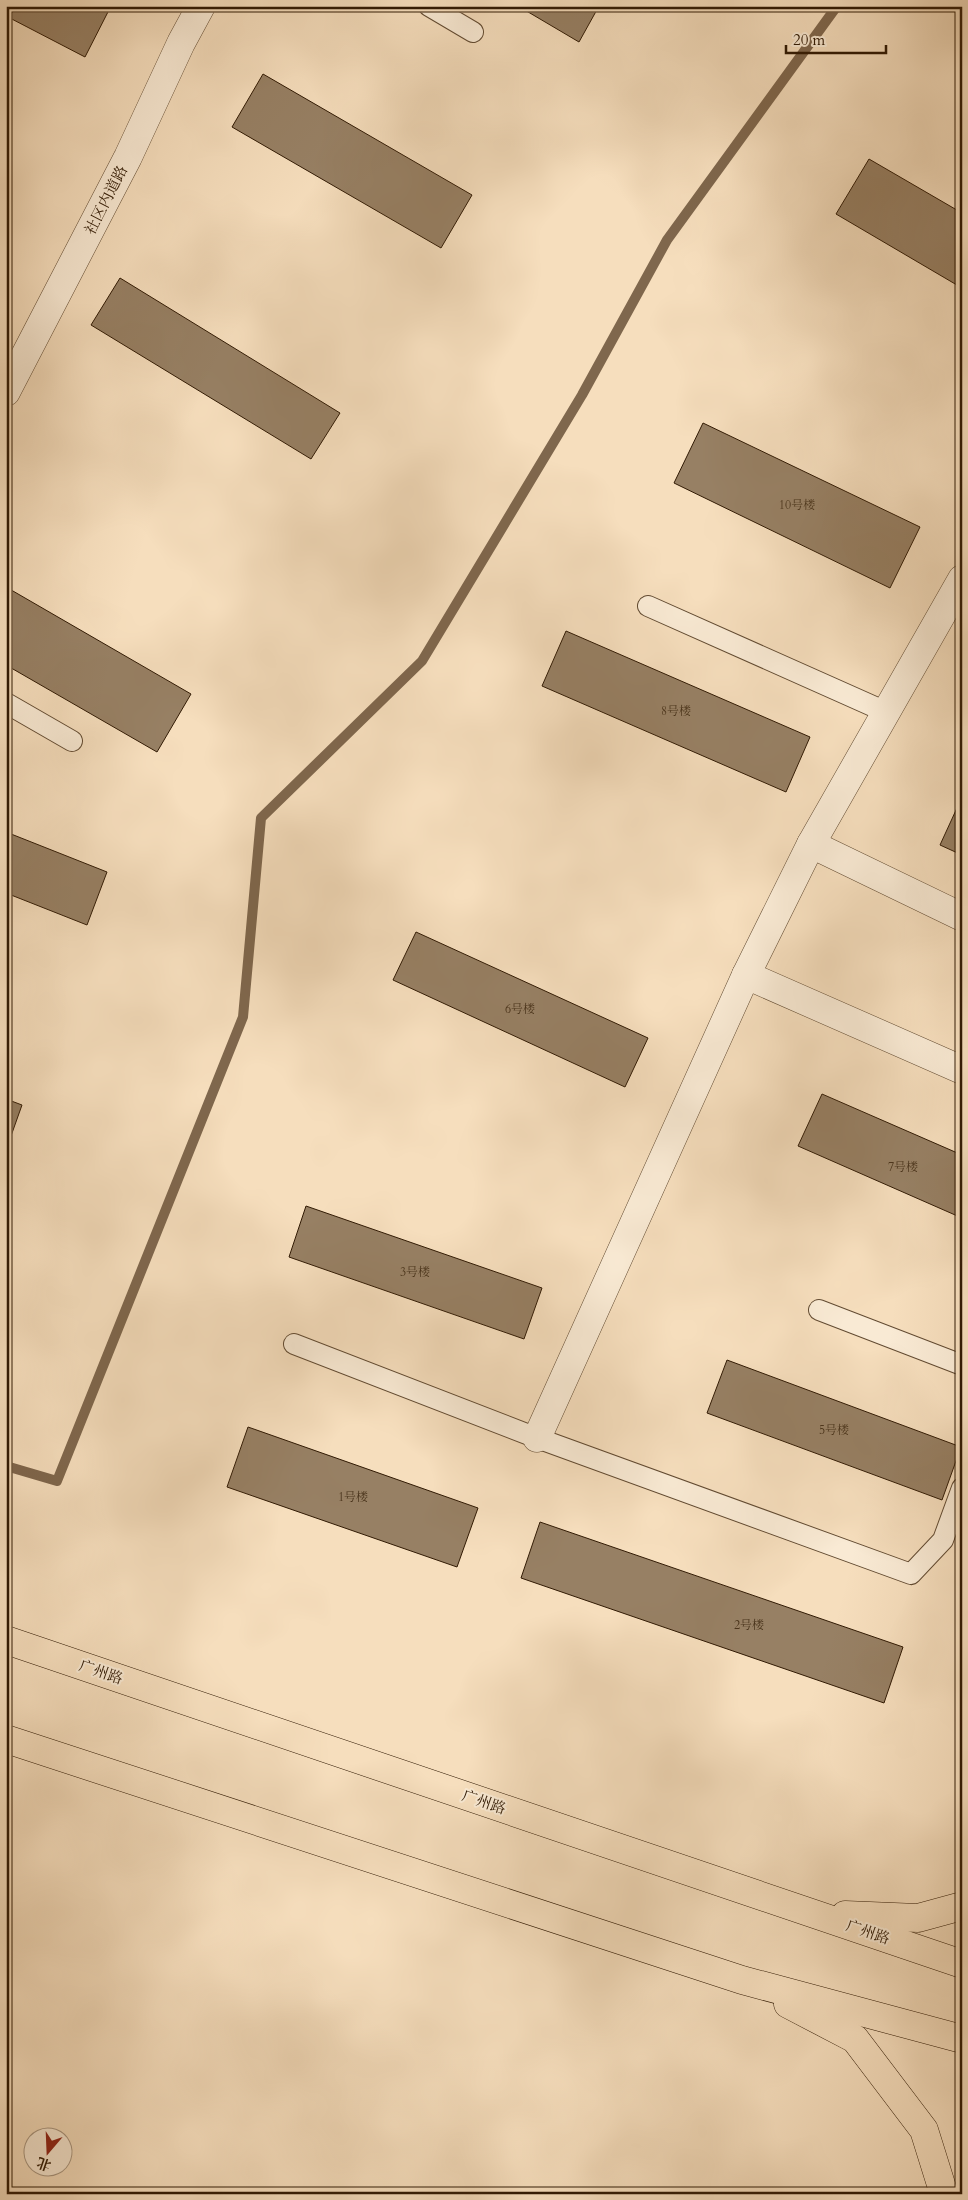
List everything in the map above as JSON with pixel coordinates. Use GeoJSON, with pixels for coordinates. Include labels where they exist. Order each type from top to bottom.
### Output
{"type":"FeatureCollection","features":[{"type":"Feature","properties":{"kind":"main road","name":"广州路"},"geometry":{"type":"LineString","coordinates":[[6,1640],[962,1964]]}},
{"type":"Feature","properties":{"kind":"main road"},"geometry":{"type":"LineString","coordinates":[[6,1740],[742,1980],[962,2039]]}},
{"type":"Feature","properties":{"kind":"main road"},"geometry":{"type":"LineString","coordinates":[[814,1914],[918,1918],[962,1906]]}},
{"type":"Feature","properties":{"kind":"main road"},"geometry":{"type":"LineString","coordinates":[[742,1980],[855,2039],[924,2130],[944,2194]]}},
{"type":"Feature","properties":{"kind":"street","name":"社区内道路"},"geometry":{"type":"LineString","coordinates":[[6,392],[128,157],[201,6]]}},
{"type":"Feature","properties":{"kind":"street"},"geometry":{"type":"LineString","coordinates":[[537,1438],[746,975],[811,844],[962,579]]}},
{"type":"Feature","properties":{"kind":"street"},"geometry":{"type":"LineString","coordinates":[[811,844],[962,918]]}},
{"type":"Feature","properties":{"kind":"street"},"geometry":{"type":"LineString","coordinates":[[746,975],[962,1070]]}},
{"type":"Feature","properties":{"kind":"lane"},"geometry":{"type":"LineString","coordinates":[[429,6],[473,32]]}},
{"type":"Feature","properties":{"kind":"lane"},"geometry":{"type":"LineString","coordinates":[[648,606],[886,712]]}},
{"type":"Feature","properties":{"kind":"lane"},"geometry":{"type":"LineString","coordinates":[[6,703],[72,741]]}},
{"type":"Feature","properties":{"kind":"lane"},"geometry":{"type":"LineString","coordinates":[[819,1310],[962,1365]]}},
{"type":"Feature","properties":{"kind":"lane"},"geometry":{"type":"LineString","coordinates":[[294,1344],[537,1438],[911,1574],[943,1540],[962,1488]]}},
{"type":"Feature","properties":{"kind":"building"},"geometry":{"type":"Polygon","coordinates":[[[6,6],[111,6],[85,57],[6,16],[6,6]]]}},
{"type":"Feature","properties":{"kind":"building"},"geometry":{"type":"Polygon","coordinates":[[[518,6],[599,6],[579,42],[518,6]]]}},
{"type":"Feature","properties":{"kind":"building"},"geometry":{"type":"Polygon","coordinates":[[[263,74],[472,195],[441,248],[232,127],[263,74]]]}},
{"type":"Feature","properties":{"kind":"building"},"geometry":{"type":"Polygon","coordinates":[[[869,159],[962,213],[962,288],[836,214],[869,159]]]}},
{"type":"Feature","properties":{"kind":"building"},"geometry":{"type":"Polygon","coordinates":[[[120,278],[340,413],[311,459],[91,325],[120,278]]]}},
{"type":"Feature","properties":{"kind":"building"},"geometry":{"type":"Polygon","coordinates":[[[703,423],[920,527],[890,588],[674,483],[703,423]]]}},
{"type":"Feature","properties":{"kind":"building"},"geometry":{"type":"Polygon","coordinates":[[[6,587],[191,694],[157,752],[6,665],[6,587]]]}},
{"type":"Feature","properties":{"kind":"building"},"geometry":{"type":"Polygon","coordinates":[[[566,631],[810,737],[786,792],[542,686],[566,631]]]}},
{"type":"Feature","properties":{"kind":"building"},"geometry":{"type":"Polygon","coordinates":[[[962,797],[962,855],[940,845],[962,797]]]}},
{"type":"Feature","properties":{"kind":"building"},"geometry":{"type":"Polygon","coordinates":[[[6,832],[107,872],[87,925],[6,893],[6,832]]]}},
{"type":"Feature","properties":{"kind":"building"},"geometry":{"type":"Polygon","coordinates":[[[416,932],[648,1038],[625,1087],[393,980],[416,932]]]}},
{"type":"Feature","properties":{"kind":"building"},"geometry":{"type":"Polygon","coordinates":[[[822,1094],[962,1155],[962,1218],[798,1146],[822,1094]]]}},
{"type":"Feature","properties":{"kind":"building"},"geometry":{"type":"Polygon","coordinates":[[[6,1099],[22,1105],[6,1150],[6,1099]]]}},
{"type":"Feature","properties":{"kind":"building"},"geometry":{"type":"Polygon","coordinates":[[[306,1206],[542,1288],[524,1339],[289,1257],[306,1206]]]}},
{"type":"Feature","properties":{"kind":"building"},"geometry":{"type":"Polygon","coordinates":[[[727,1360],[961,1447],[942,1500],[707,1413],[727,1360]]]}},
{"type":"Feature","properties":{"kind":"building"},"geometry":{"type":"Polygon","coordinates":[[[248,1427],[478,1508],[457,1567],[227,1487],[248,1427]]]}},
{"type":"Feature","properties":{"kind":"building"},"geometry":{"type":"Polygon","coordinates":[[[540,1522],[903,1647],[884,1703],[521,1578],[540,1522]]]}},
{"type":"Feature","properties":{"kind":"waterway"},"geometry":{"type":"LineString","coordinates":[[6,1466],[57,1481],[243,1017],[261,818],[422,661],[582,395],[667,240],[837,6]]}}]}
